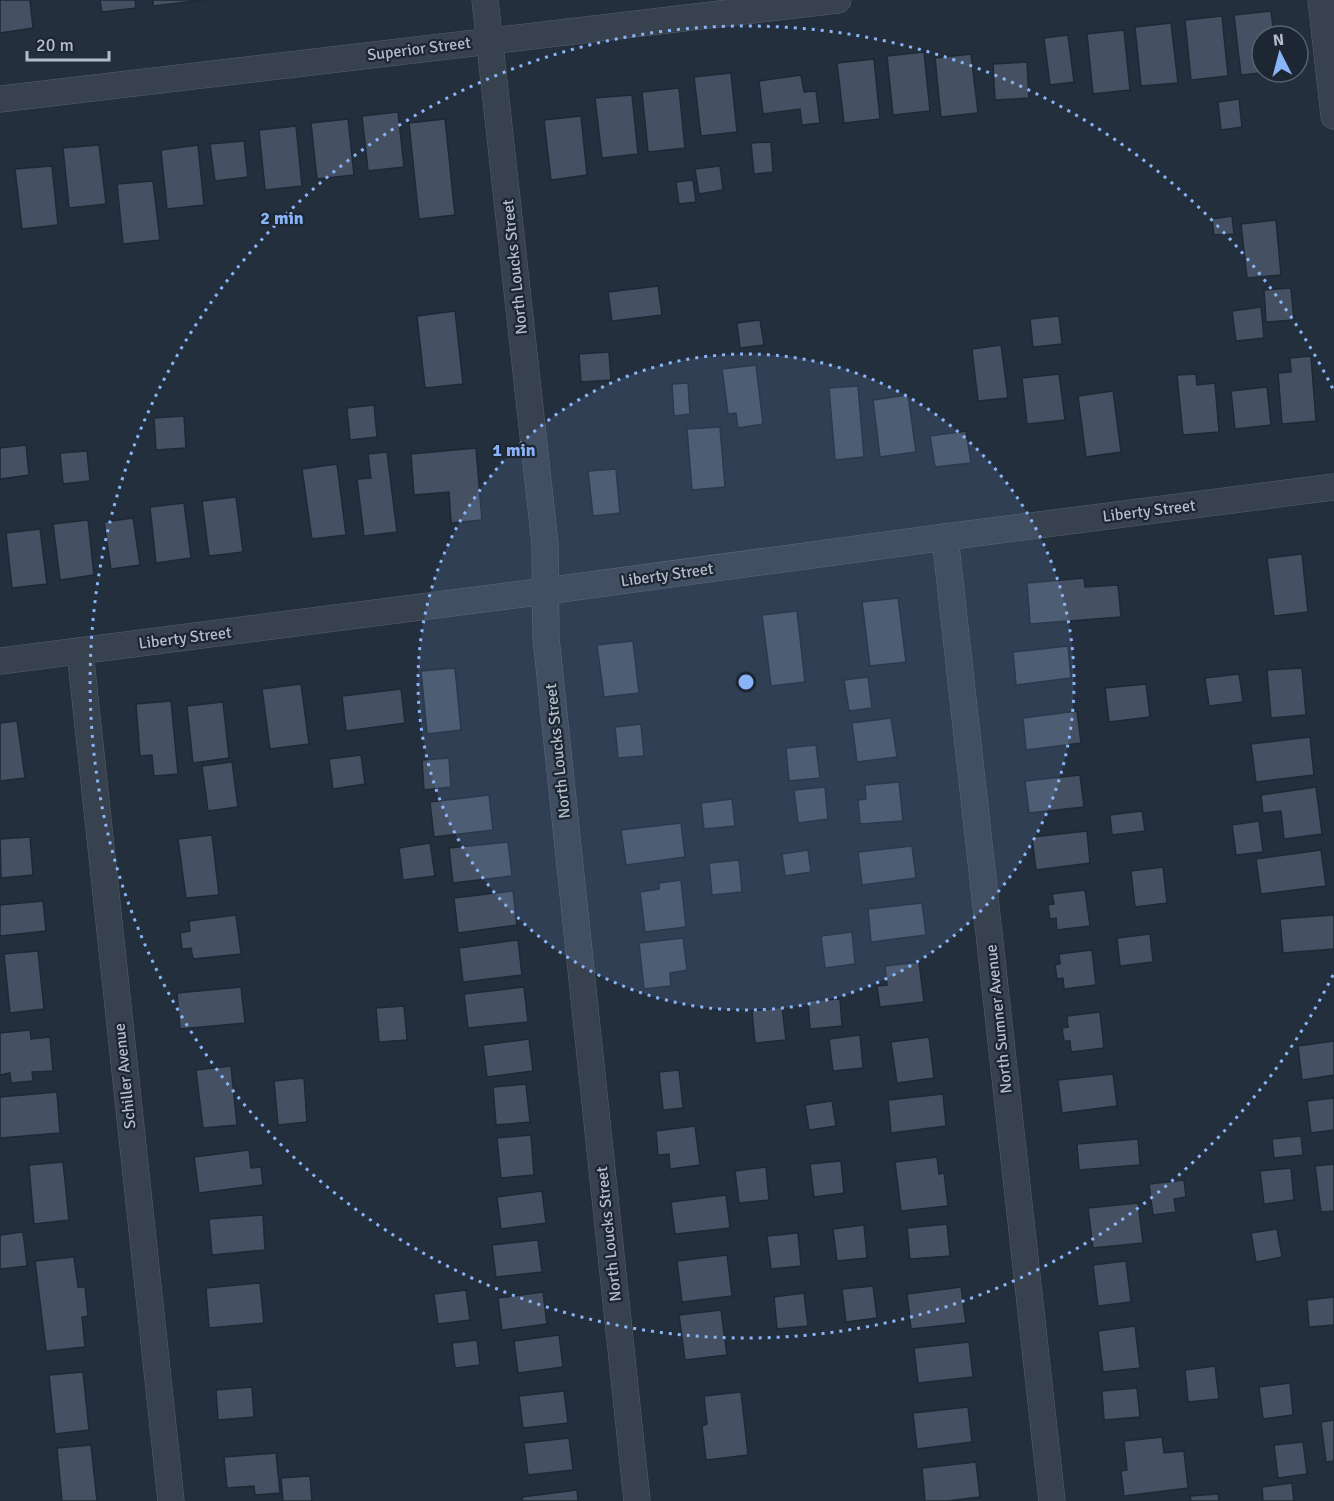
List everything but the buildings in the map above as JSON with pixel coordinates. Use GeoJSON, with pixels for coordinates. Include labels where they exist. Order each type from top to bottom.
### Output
{"type":"FeatureCollection","features":[{"type":"Feature","properties":{"kind":"street","name":"North Loucks Street"},"geometry":{"type":"LineString","coordinates":[[485,0],[545,544],[546,638],[637,1501]]}},
{"type":"Feature","properties":{"kind":"street","name":"Superior Street"},"geometry":{"type":"LineString","coordinates":[[0,99],[838,0]]}},
{"type":"Feature","properties":{"kind":"street"},"geometry":{"type":"LineString","coordinates":[[1321,0],[1334,116]]}},
{"type":"Feature","properties":{"kind":"street","name":"Liberty Street"},"geometry":{"type":"LineString","coordinates":[[0,661],[1334,487]]}},
{"type":"Feature","properties":{"kind":"street","name":"North Sumner Avenue"},"geometry":{"type":"LineString","coordinates":[[945,537],[1052,1501]]}},
{"type":"Feature","properties":{"kind":"street","name":"Schiller Avenue"},"geometry":{"type":"LineString","coordinates":[[80,651],[171,1501]]}}]}
